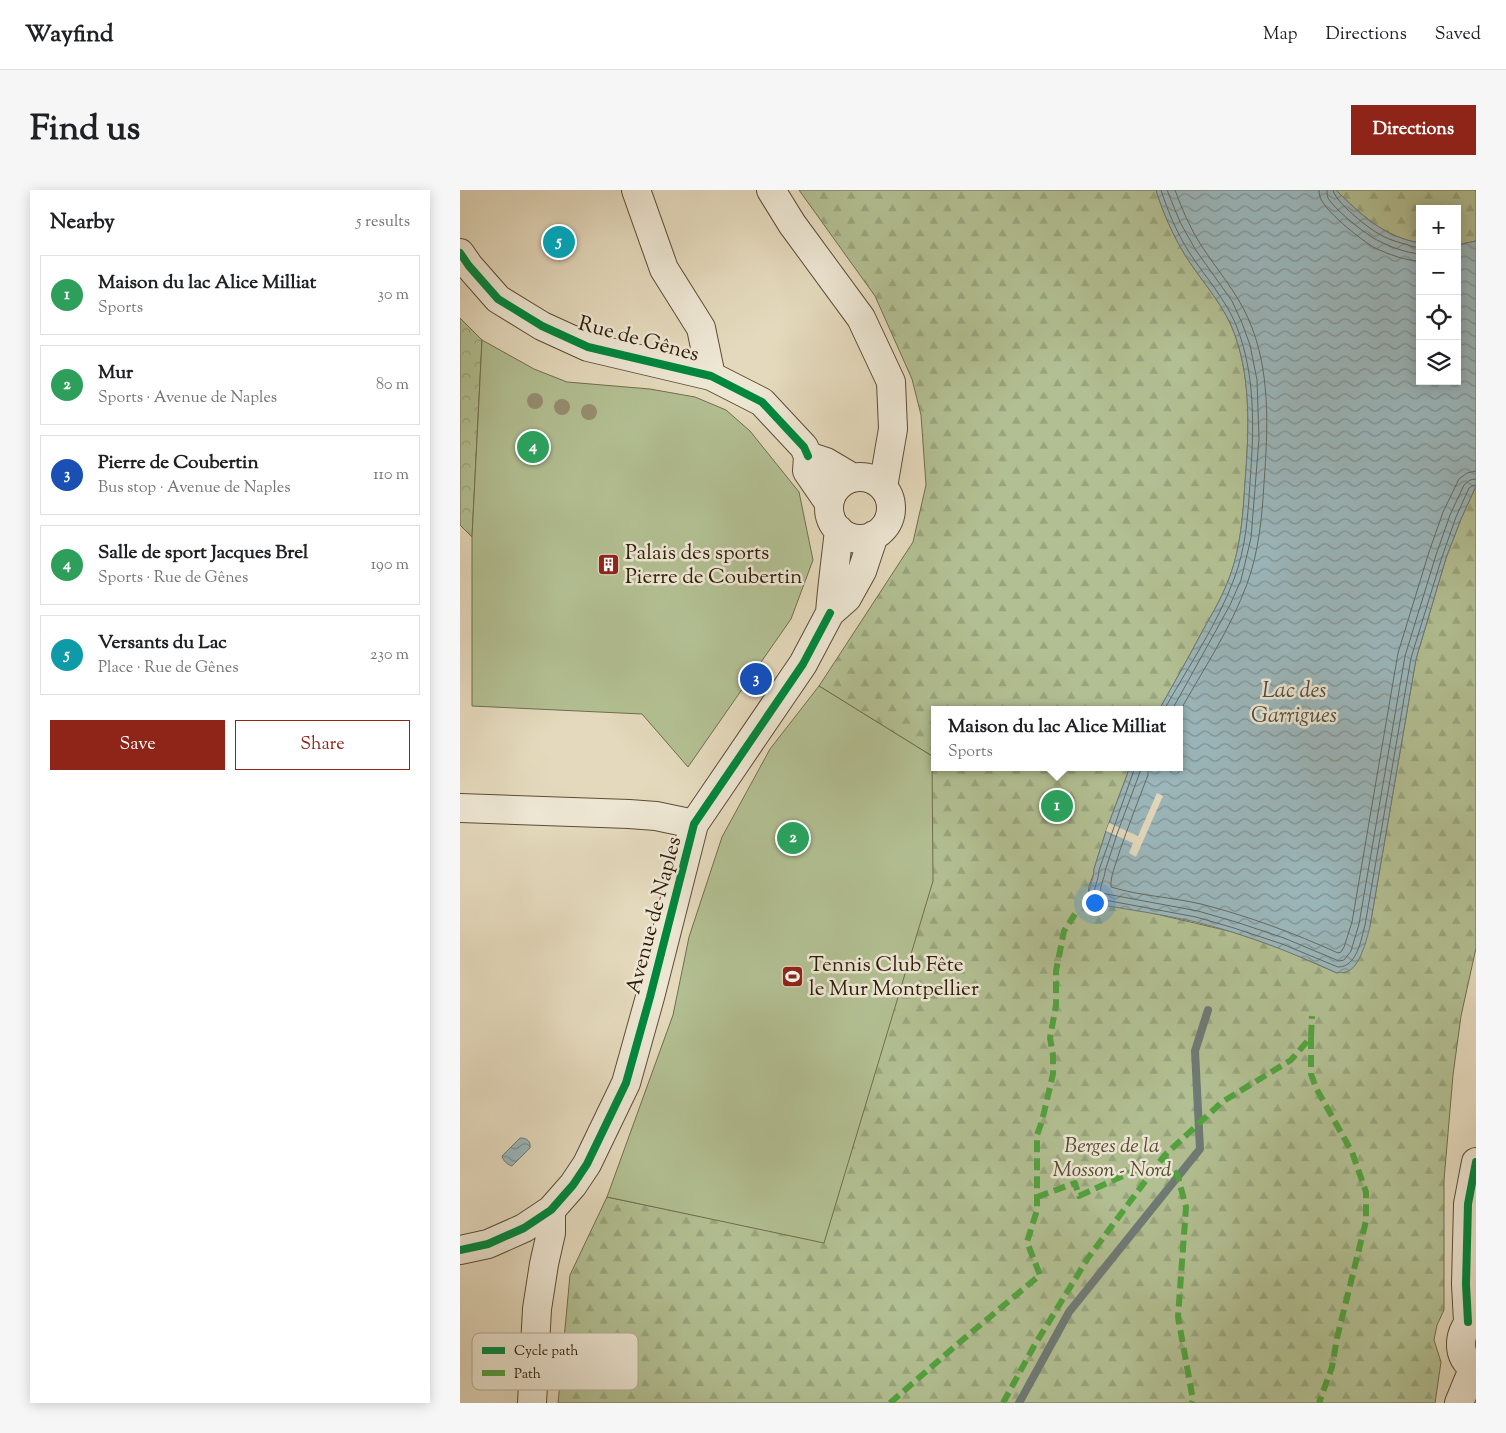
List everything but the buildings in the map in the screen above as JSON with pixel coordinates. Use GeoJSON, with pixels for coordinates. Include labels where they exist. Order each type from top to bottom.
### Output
{"type":"FeatureCollection","features":[{"type":"Feature","properties":{"kind":"street"},"geometry":{"type":"LineString","coordinates":[[636,190],[664,268],[701,328],[711,376]]}},
{"type":"Feature","properties":{"kind":"street"},"geometry":{"type":"LineString","coordinates":[[771,190],[792,224],[861,318],[891,382],[893,429],[883,488]]}},
{"type":"Feature","properties":{"kind":"street","name":"Rue de Gênes"},"geometry":{"type":"LineString","coordinates":[[460,253],[498,299],[542,326],[588,347],[711,376],[762,402],[804,447],[808,456],[807,471],[830,503]]}},
{"type":"Feature","properties":{"kind":"street"},"geometry":{"type":"LineString","coordinates":[[808,456],[826,462],[853,478]]}},
{"type":"Feature","properties":{"kind":"street"},"geometry":{"type":"LineString","coordinates":[[864,477],[875,481],[883,488],[890,500],[891,511],[888,521],[874,535],[866,538],[855,538],[846,535],[833,523],[829,508],[830,503],[833,493],[843,482],[853,478],[864,477]]}},
{"type":"Feature","properties":{"kind":"street","name":"Avenue de Naples"},"geometry":{"type":"LineString","coordinates":[[830,614],[839,530]]}},
{"type":"Feature","properties":{"kind":"street","name":"Avenue de Naples"},"geometry":{"type":"LineString","coordinates":[[460,1250],[488,1244],[524,1228],[551,1210],[573,1185],[586,1164],[626,1083],[694,824],[803,664],[830,614],[847,598],[862,571],[874,535]]}},
{"type":"Feature","properties":{"kind":"street"},"geometry":{"type":"LineString","coordinates":[[460,808],[629,814],[656,816],[694,824]]}},
{"type":"Feature","properties":{"kind":"street"},"geometry":{"type":"LineString","coordinates":[[1459,1403],[1475,1370],[1466,1361],[1462,1352],[1461,1341],[1463,1331],[1472,1319],[1466,1284],[1468,1204],[1476,1162]]}},
{"type":"Feature","properties":{"kind":"street"},"geometry":{"type":"LineString","coordinates":[[536,1333],[537,1309],[551,1233],[551,1210]]}},
{"type":"Feature","properties":{"kind":"street"},"geometry":{"type":"LineString","coordinates":[[532,1403],[533,1390]]}},
{"type":"Feature","properties":{"kind":"green space","name":"Berges de la Mosson - Nord"},"geometry":{"type":"Polygon","coordinates":[[[799,190],[1156,190],[1172,232],[1191,264],[1221,306],[1231,325],[1243,363],[1248,423],[1242,518],[1234,565],[1221,597],[1161,706],[931,706],[931,755],[819,686],[913,542],[926,485],[921,415],[912,379],[875,296],[799,190]]]}},
{"type":"Feature","properties":{"kind":"green space"},"geometry":{"type":"Polygon","coordinates":[[[1336,190],[1476,190],[1476,241],[1461,244],[1461,205],[1416,205],[1416,242],[1395,236],[1384,230],[1354,208],[1336,190]]]}},
{"type":"Feature","properties":{"kind":"green space"},"geometry":{"type":"Polygon","coordinates":[[[460,318],[482,340],[472,537],[460,525],[460,318]]]}},
{"type":"Feature","properties":{"kind":"green space"},"geometry":{"type":"Polygon","coordinates":[[[482,340],[534,369],[567,382],[650,389],[695,397],[726,410],[750,431],[799,492],[813,560],[791,619],[688,767],[642,714],[472,706],[472,537],[482,340]]]}},
{"type":"Feature","properties":{"kind":"green space","name":"Berges de la Mosson - Nord"},"geometry":{"type":"Polygon","coordinates":[[[1476,486],[1476,948],[1461,1016],[1453,1075],[1444,1180],[1444,1310],[1437,1325],[1434,1340],[1441,1362],[1435,1403],[558,1403],[559,1390],[638,1390],[638,1333],[565,1333],[570,1275],[607,1197],[824,1242],[931,760],[931,771],[1128,771],[1106,831],[1089,886],[1088,898],[1233,932],[1280,948],[1337,973],[1370,926],[1416,659],[1446,558],[1476,486]]]}},
{"type":"Feature","properties":{"kind":"green space","name":"Tennis Club Fête le Mur Montpellier"},"geometry":{"type":"Polygon","coordinates":[[[819,686],[931,755],[933,881],[824,1243],[607,1197],[673,1015],[689,937],[722,837],[770,749],[819,686]]]}},
{"type":"Feature","properties":{"kind":"water","name":"Lac des Garrigues"},"geometry":{"type":"Polygon","coordinates":[[[1156,190],[1336,190],[1354,208],[1384,230],[1395,236],[1416,242],[1416,385],[1461,385],[1461,244],[1476,241],[1476,486],[1446,558],[1416,659],[1370,926],[1359,959],[1351,969],[1345,972],[1337,973],[1268,944],[1196,922],[1090,903],[1089,894],[1094,869],[1128,771],[1183,771],[1183,706],[1161,706],[1224,590],[1234,565],[1239,542],[1248,423],[1243,363],[1238,343],[1221,306],[1176,240],[1156,190]]]}},
{"type":"Feature","properties":{"kind":"water"},"geometry":{"type":"Polygon","coordinates":[[[520,1138],[528,1140],[530,1148],[512,1166],[509,1165],[503,1160],[502,1156],[520,1138]]]}},
{"type":"Feature","properties":{"kind":"pier"},"geometry":{"type":"Polygon","coordinates":[[[1157,793],[1163,796],[1136,857],[1129,853],[1133,843],[1106,831],[1109,823],[1138,836],[1157,793]]]}},
{"type":"Feature","properties":{"kind":"waterway"},"geometry":{"type":"LineString","coordinates":[[1019,1403],[1069,1312],[1200,1149],[1195,1051],[1208,1010]]}},
{"type":"Feature","properties":{"kind":"marked path"},"geometry":{"type":"LineString","coordinates":[[890,1403],[1040,1275],[1027,1242],[1037,1210],[1037,1135],[1053,1074],[1053,1055],[1050,1038],[1056,1005],[1056,971],[1064,931],[1075,914]]}},
{"type":"Feature","properties":{"kind":"marked path"},"geometry":{"type":"LineString","coordinates":[[1003,1403],[1034,1346],[1088,1258],[1164,1156],[1222,1102],[1291,1060],[1311,1037],[1312,1016]]}},
{"type":"Feature","properties":{"kind":"marked path"},"geometry":{"type":"LineString","coordinates":[[1311,1037],[1311,1074],[1316,1088],[1352,1152],[1366,1192],[1366,1221],[1337,1338],[1332,1367],[1319,1403]]}},
{"type":"Feature","properties":{"kind":"marked path"},"geometry":{"type":"LineString","coordinates":[[1164,1156],[1178,1177],[1186,1207],[1178,1317],[1192,1403]]}},
{"type":"Feature","properties":{"kind":"marked path"},"geometry":{"type":"LineString","coordinates":[[1037,1197],[1075,1183],[1079,1196],[1138,1169],[1153,1171]]}},
{"type":"Feature","properties":{"kind":"cycle path"},"geometry":{"type":"LineString","coordinates":[[460,253],[498,299],[542,326],[588,347],[711,376],[762,402],[804,447],[808,456]]}},
{"type":"Feature","properties":{"kind":"cycle path"},"geometry":{"type":"LineString","coordinates":[[460,1250],[488,1244],[524,1228],[551,1210],[573,1185],[587,1164],[626,1083],[694,824],[803,664],[830,613]]}},
{"type":"Feature","properties":{"kind":"cycle path"},"geometry":{"type":"LineString","coordinates":[[1468,1322],[1466,1284],[1468,1204],[1476,1162]]}},
{"type":"Feature","properties":{"kind":"place","name":"Versants du Lac"},"geometry":{"type":"Point","coordinates":[559,242]}},
{"type":"Feature","properties":{"kind":"place","name":"Salle de sport Jacques Brel"},"geometry":{"type":"Point","coordinates":[533,447]}},
{"type":"Feature","properties":{"kind":"place","name":"Palais des sports Pierre de Coubertin"},"geometry":{"type":"Point","coordinates":[609,564]}},
{"type":"Feature","properties":{"kind":"place","name":"Pierre de Coubertin"},"geometry":{"type":"Point","coordinates":[756,679]}},
{"type":"Feature","properties":{"kind":"place","name":"Maison du lac Alice Milliat"},"geometry":{"type":"Point","coordinates":[1057,806]}},
{"type":"Feature","properties":{"kind":"place","name":"Mur"},"geometry":{"type":"Point","coordinates":[793,838]}},
{"type":"Feature","properties":{"kind":"place","name":"Tennis Club Fête le Mur Montpellier"},"geometry":{"type":"Point","coordinates":[793,976]}}]}
